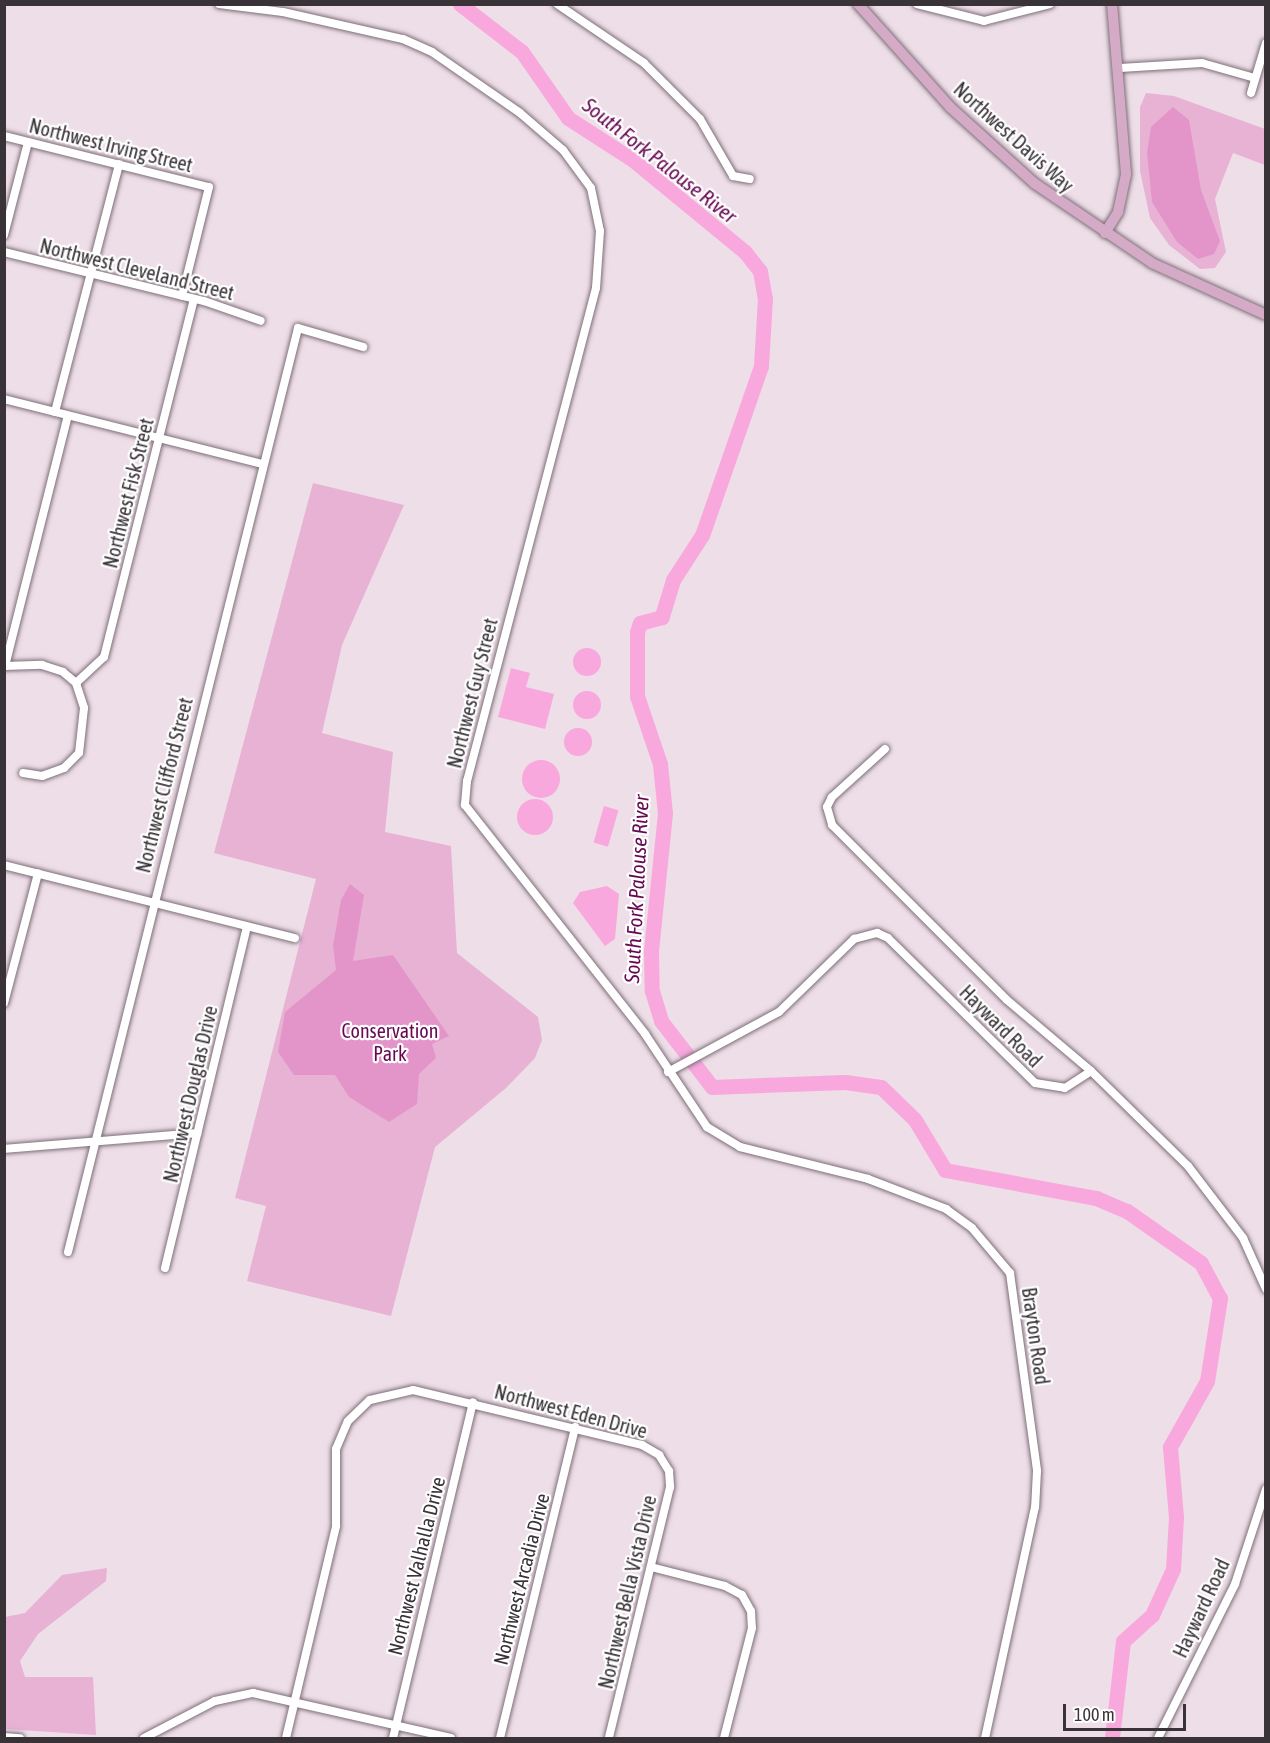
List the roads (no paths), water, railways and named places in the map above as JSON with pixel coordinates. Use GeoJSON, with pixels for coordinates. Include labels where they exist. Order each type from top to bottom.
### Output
{"type":"FeatureCollection","features":[{"type":"Feature","properties":{"kind":"main road","name":"Northwest Davis Way"},"geometry":{"type":"LineString","coordinates":[[858,4],[993,147],[1105,233],[1200,288],[1266,315]]}},
{"type":"Feature","properties":{"kind":"main road"},"geometry":{"type":"LineString","coordinates":[[1105,233],[1125,184],[1120,68],[1112,4]]}},
{"type":"Feature","properties":{"kind":"street","name":"Northwest Guy Street"},"geometry":{"type":"LineString","coordinates":[[219,4],[283,12],[402,39],[449,63],[520,113],[578,167],[596,203],[599,265],[467,781],[465,805],[668,1072]]}},
{"type":"Feature","properties":{"kind":"street"},"geometry":{"type":"LineString","coordinates":[[557,4],[644,63],[700,119],[733,176],[750,179]]}},
{"type":"Feature","properties":{"kind":"street"},"geometry":{"type":"LineString","coordinates":[[917,4],[984,21],[1050,4]]}},
{"type":"Feature","properties":{"kind":"street"},"geometry":{"type":"LineString","coordinates":[[1251,93],[1266,43]]}},
{"type":"Feature","properties":{"kind":"street"},"geometry":{"type":"LineString","coordinates":[[1120,68],[1202,63],[1255,78]]}},
{"type":"Feature","properties":{"kind":"street","name":"Northwest Irving Street"},"geometry":{"type":"LineString","coordinates":[[4,136],[209,187],[182,296]]}},
{"type":"Feature","properties":{"kind":"street"},"geometry":{"type":"LineString","coordinates":[[4,235],[28,142]]}},
{"type":"Feature","properties":{"kind":"street"},"geometry":{"type":"LineString","coordinates":[[55,412],[119,164]]}},
{"type":"Feature","properties":{"kind":"street","name":"Northwest Cleveland Street"},"geometry":{"type":"LineString","coordinates":[[4,252],[194,299],[261,321]]}},
{"type":"Feature","properties":{"kind":"street","name":"Northwest Fisk Street"},"geometry":{"type":"LineString","coordinates":[[76,683],[104,657],[194,299]]}},
{"type":"Feature","properties":{"kind":"street","name":"Northwest Clifford Street"},"geometry":{"type":"LineString","coordinates":[[68,1252],[151,903],[298,328],[363,347]]}},
{"type":"Feature","properties":{"kind":"street"},"geometry":{"type":"LineString","coordinates":[[5,402],[55,412],[263,464]]}},
{"type":"Feature","properties":{"kind":"street"},"geometry":{"type":"LineString","coordinates":[[23,773],[42,776],[64,768],[79,753],[84,708],[76,683],[42,664],[5,666],[68,416]]}},
{"type":"Feature","properties":{"kind":"street"},"geometry":{"type":"LineString","coordinates":[[885,749],[832,797],[827,807],[832,825],[1007,1000],[1091,1071],[1222,1204],[1266,1289]]}},
{"type":"Feature","properties":{"kind":"street"},"geometry":{"type":"LineString","coordinates":[[4,865],[295,938]]}},
{"type":"Feature","properties":{"kind":"street"},"geometry":{"type":"LineString","coordinates":[[4,1003],[38,873]]}},
{"type":"Feature","properties":{"kind":"street","name":"Northwest Douglas Drive"},"geometry":{"type":"LineString","coordinates":[[165,1268],[247,927]]}},
{"type":"Feature","properties":{"kind":"street","name":"Hayward Road"},"geometry":{"type":"LineString","coordinates":[[668,1072],[779,1012],[854,939],[877,933],[888,938],[1035,1083],[1065,1088],[1091,1071]]}},
{"type":"Feature","properties":{"kind":"street","name":"Brayton Road"},"geometry":{"type":"LineString","coordinates":[[668,1072],[706,1127],[740,1147],[868,1179],[937,1205],[972,1228],[1011,1273],[1037,1471],[1035,1507],[985,1738]]}},
{"type":"Feature","properties":{"kind":"street"},"geometry":{"type":"LineString","coordinates":[[4,1149],[197,1133]]}},
{"type":"Feature","properties":{"kind":"street","name":"Northwest Eden Drive"},"geometry":{"type":"LineString","coordinates":[[286,1738],[292,1699],[336,1526],[336,1449],[348,1421],[370,1400],[396,1390],[473,1402],[642,1445],[659,1455]]}},
{"type":"Feature","properties":{"kind":"street","name":"Northwest Valhalla Drive"},"geometry":{"type":"LineString","coordinates":[[393,1738],[394,1724],[473,1402]]}},
{"type":"Feature","properties":{"kind":"street","name":"Northwest Arcadia Drive"},"geometry":{"type":"LineString","coordinates":[[500,1738],[575,1427]]}},
{"type":"Feature","properties":{"kind":"street","name":"Northwest Bella Vista Drive"},"geometry":{"type":"LineString","coordinates":[[609,1738],[670,1487],[659,1455]]}},
{"type":"Feature","properties":{"kind":"street","name":"Hayward Road"},"geometry":{"type":"LineString","coordinates":[[1158,1738],[1235,1584],[1266,1489]]}},
{"type":"Feature","properties":{"kind":"street"},"geometry":{"type":"LineString","coordinates":[[651,1567],[725,1586],[742,1595],[751,1611],[752,1628],[724,1738]]}},
{"type":"Feature","properties":{"kind":"street"},"geometry":{"type":"LineString","coordinates":[[144,1738],[237,1694],[292,1699],[451,1738]]}},
{"type":"Feature","properties":{"kind":"street"},"geometry":{"type":"LineString","coordinates":[[4,1737],[20,1738]]}},
{"type":"Feature","properties":{"kind":"waterway","name":"South Fork Palouse River"},"geometry":{"type":"LineString","coordinates":[[460,4],[522,52],[568,118],[633,160],[745,252],[760,271],[765,298],[761,366],[702,535],[673,580],[662,617],[640,623],[637,632],[637,696],[660,764],[665,813],[651,952],[652,991],[661,1021],[712,1087],[845,1082],[881,1087],[915,1120],[945,1170],[1096,1198],[1127,1211],[1201,1263],[1220,1298],[1207,1381],[1170,1447],[1176,1517],[1173,1569],[1152,1615],[1123,1641],[1112,1738]]}},
{"type":"Feature","properties":{"kind":"park label","name":"Conservation Park"},"geometry":{"type":"Point","coordinates":[390,1042]}}]}
